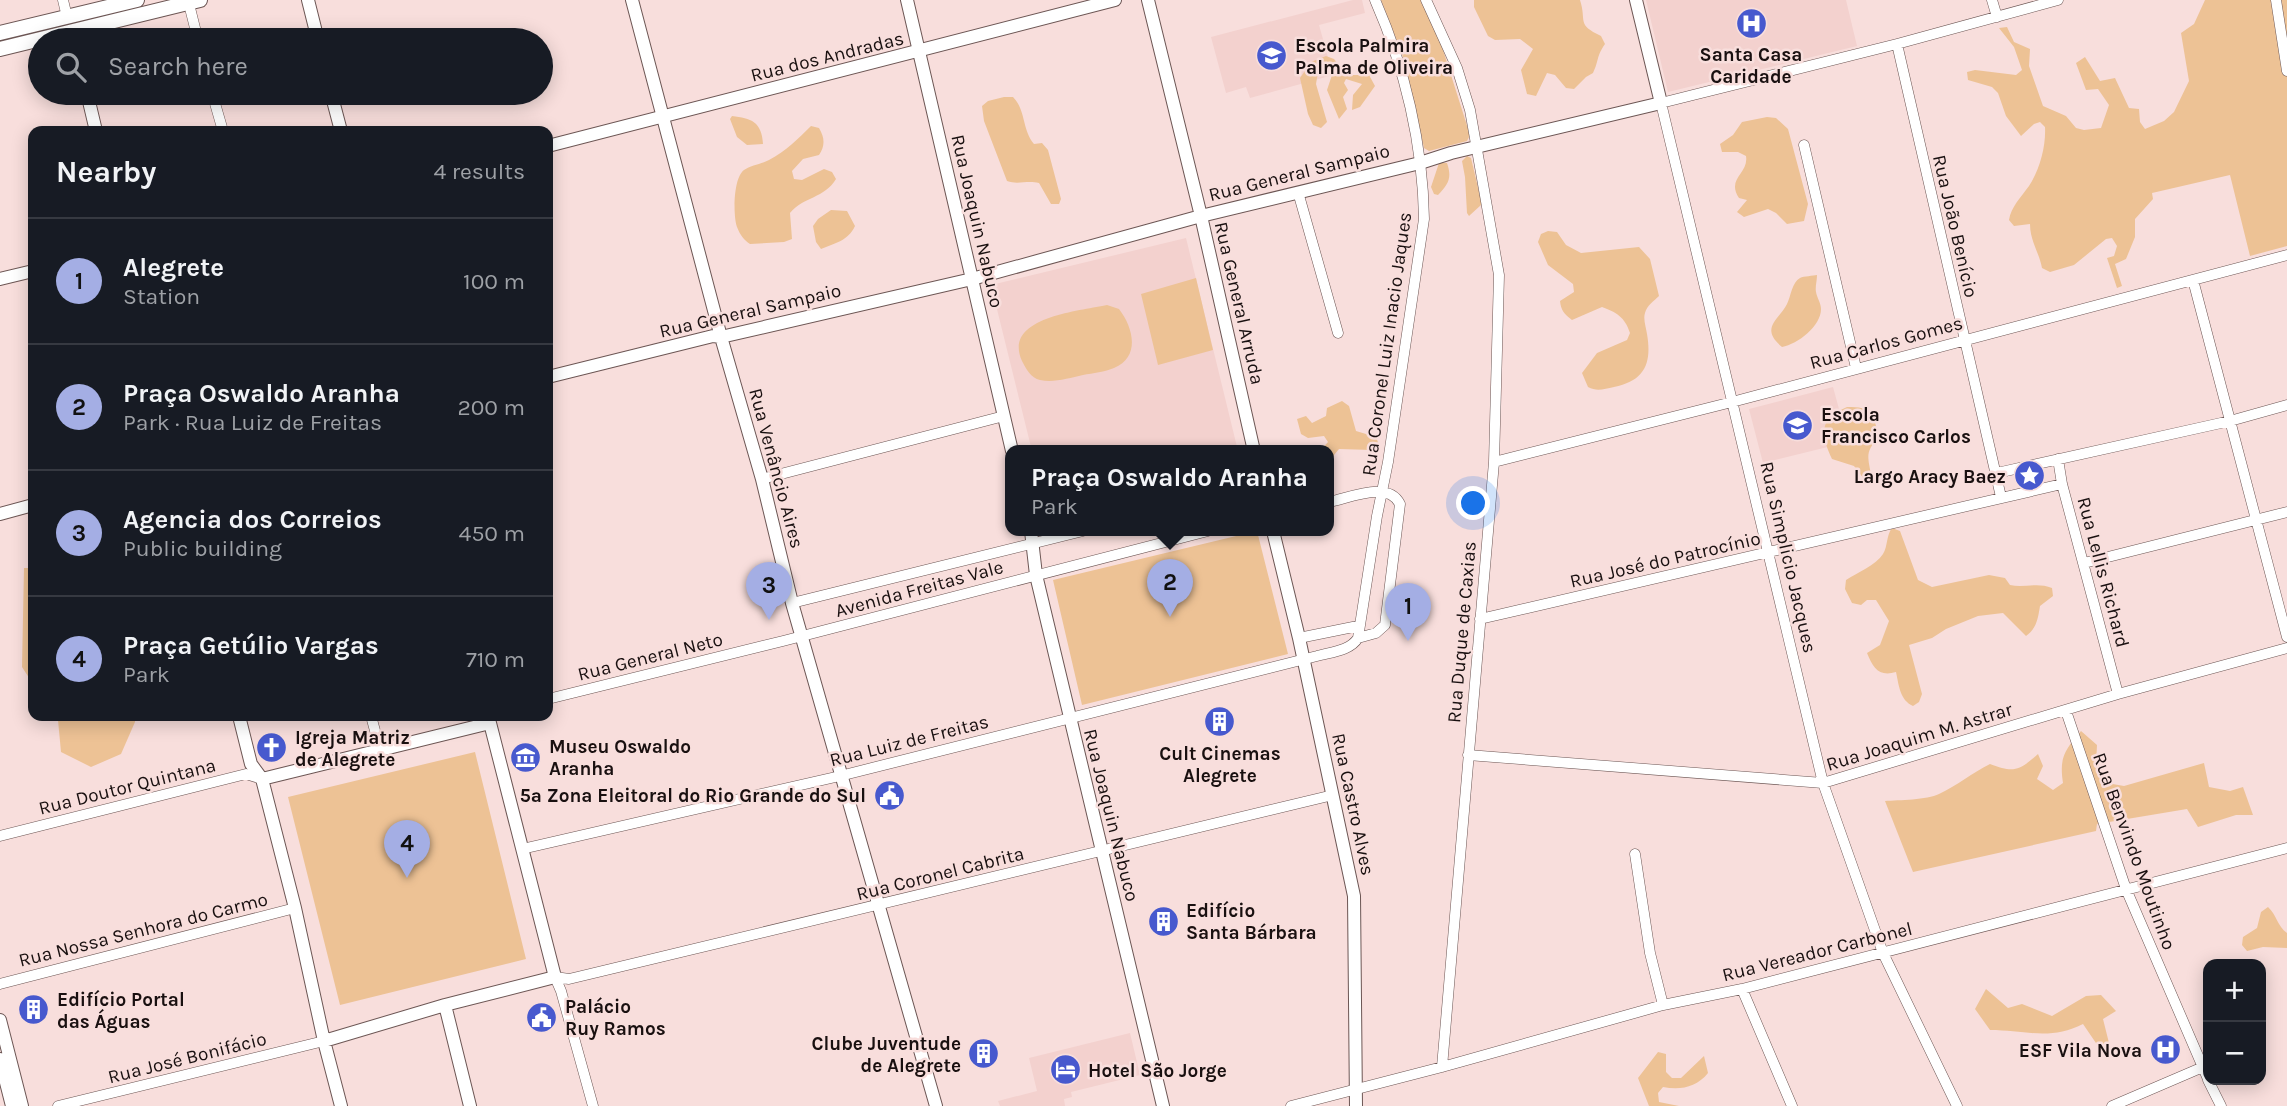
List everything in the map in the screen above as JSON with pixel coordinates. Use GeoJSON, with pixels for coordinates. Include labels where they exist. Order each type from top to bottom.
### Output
{"type":"FeatureCollection","features":[{"type":"Feature","properties":{"kind":"main road"},"geometry":{"type":"LineString","coordinates":[[76,28],[139,5],[193,1]]}},
{"type":"Feature","properties":{"kind":"main road"},"geometry":{"type":"LineString","coordinates":[[0,33],[28,32]]}},
{"type":"Feature","properties":{"kind":"main road"},"geometry":{"type":"LineString","coordinates":[[0,49],[28,41]]}},
{"type":"Feature","properties":{"kind":"street"},"geometry":{"type":"LineString","coordinates":[[63,0],[70,28]]}},
{"type":"Feature","properties":{"kind":"street"},"geometry":{"type":"LineString","coordinates":[[307,0],[315,28]]}},
{"type":"Feature","properties":{"kind":"street","name":"Rua Venâncio Aires"},"geometry":{"type":"LineString","coordinates":[[632,0],[721,338],[762,479],[792,603],[936,1106]]}},
{"type":"Feature","properties":{"kind":"street","name":"Rua Joaquin Nabuco"},"geometry":{"type":"LineString","coordinates":[[907,0],[1011,445]]}},
{"type":"Feature","properties":{"kind":"street","name":"Rua dos Andradas"},"geometry":{"type":"LineString","coordinates":[[553,145],[1115,0]]}},
{"type":"Feature","properties":{"kind":"street","name":"Rua General Arruda"},"geometry":{"type":"LineString","coordinates":[[1148,0],[1201,216],[1253,445]]}},
{"type":"Feature","properties":{"kind":"street","name":"Rua Coronel Luiz Inacio Jaques"},"geometry":{"type":"LineString","coordinates":[[1358,638],[1424,219],[1424,185],[1412,118],[1394,42],[1375,0]]}},
{"type":"Feature","properties":{"kind":"street","name":"Rua Duque de Caxias"},"geometry":{"type":"LineString","coordinates":[[1426,0],[1457,68],[1470,110],[1499,275],[1494,461],[1442,1068]]}},
{"type":"Feature","properties":{"kind":"street","name":"Rua Simplicio Jacques"},"geometry":{"type":"LineString","coordinates":[[1636,0],[1824,783],[1883,953],[1956,1106]]}},
{"type":"Feature","properties":{"kind":"street"},"geometry":{"type":"LineString","coordinates":[[1992,0],[1997,17]]}},
{"type":"Feature","properties":{"kind":"street","name":"Rua General Sampaio"},"geometry":{"type":"LineString","coordinates":[[553,376],[972,279],[1201,216],[1896,44],[2058,0]]}},
{"type":"Feature","properties":{"kind":"street"},"geometry":{"type":"LineString","coordinates":[[2276,0],[2287,71]]}},
{"type":"Feature","properties":{"kind":"street"},"geometry":{"type":"LineString","coordinates":[[193,1],[196,28]]}},
{"type":"Feature","properties":{"kind":"street","name":"Rua João Benício"},"geometry":{"type":"LineString","coordinates":[[1896,44],[2001,497]]}},
{"type":"Feature","properties":{"kind":"street"},"geometry":{"type":"LineString","coordinates":[[90,105],[95,126]]}},
{"type":"Feature","properties":{"kind":"street"},"geometry":{"type":"LineString","coordinates":[[215,105],[221,126]]}},
{"type":"Feature","properties":{"kind":"street"},"geometry":{"type":"LineString","coordinates":[[334,105],[340,126]]}},
{"type":"Feature","properties":{"kind":"street"},"geometry":{"type":"LineString","coordinates":[[1804,145],[1856,368]]}},
{"type":"Feature","properties":{"kind":"street"},"geometry":{"type":"LineString","coordinates":[[1298,192],[1338,333]]}},
{"type":"Feature","properties":{"kind":"street","name":"Rua Carlos Gomes"},"geometry":{"type":"LineString","coordinates":[[1494,461],[1732,402],[2287,255]]}},
{"type":"Feature","properties":{"kind":"street"},"geometry":{"type":"LineString","coordinates":[[0,279],[28,272]]}},
{"type":"Feature","properties":{"kind":"street"},"geometry":{"type":"LineString","coordinates":[[2193,280],[2287,638]]}},
{"type":"Feature","properties":{"kind":"street"},"geometry":{"type":"LineString","coordinates":[[1997,473],[2230,421],[2287,405]]}},
{"type":"Feature","properties":{"kind":"street"},"geometry":{"type":"LineString","coordinates":[[762,479],[1004,416]]}},
{"type":"Feature","properties":{"kind":"street","name":"Rua Lellis Richard"},"geometry":{"type":"LineString","coordinates":[[2058,459],[2062,484],[2118,694]]}},
{"type":"Feature","properties":{"kind":"street","name":"Rua José do Patrocínio"},"geometry":{"type":"LineString","coordinates":[[1480,619],[2062,484]]}},
{"type":"Feature","properties":{"kind":"street"},"geometry":{"type":"LineString","coordinates":[[1334,501],[1383,491]]}},
{"type":"Feature","properties":{"kind":"street","name":"Rua Luiz de Freitas"},"geometry":{"type":"LineString","coordinates":[[522,849],[841,776],[1346,648],[1358,638],[1376,633],[1385,625],[1400,508],[1399,500],[1393,494],[1383,491]]}},
{"type":"Feature","properties":{"kind":"street"},"geometry":{"type":"LineString","coordinates":[[0,513],[28,506]]}},
{"type":"Feature","properties":{"kind":"street"},"geometry":{"type":"LineString","coordinates":[[2084,563],[2287,512]]}},
{"type":"Feature","properties":{"kind":"street","name":"Avenida Freitas Vale"},"geometry":{"type":"LineString","coordinates":[[802,637],[1188,536]]}},
{"type":"Feature","properties":{"kind":"street","name":"Rua Castro Alves"},"geometry":{"type":"LineString","coordinates":[[1274,536],[1304,659],[1354,896],[1356,1106]]}},
{"type":"Feature","properties":{"kind":"street","name":"Rua Joaquin Nabuco"},"geometry":{"type":"LineString","coordinates":[[1032,538],[1036,575],[1163,1106]]}},
{"type":"Feature","properties":{"kind":"street","name":"Avenida Freitas Vale"},"geometry":{"type":"LineString","coordinates":[[792,603],[1032,538]]}},
{"type":"Feature","properties":{"kind":"street"},"geometry":{"type":"LineString","coordinates":[[1299,638],[1358,626]]}},
{"type":"Feature","properties":{"kind":"street","name":"Rua General Neto"},"geometry":{"type":"LineString","coordinates":[[553,698],[802,637]]}},
{"type":"Feature","properties":{"kind":"street","name":"Rua Joaquim M. Astrar"},"geometry":{"type":"LineString","coordinates":[[1468,755],[1824,783],[2118,694],[2287,648]]}},
{"type":"Feature","properties":{"kind":"street","name":"Rua Benvindo Moutinho"},"geometry":{"type":"LineString","coordinates":[[2066,711],[2126,889],[2203,1067]]}},
{"type":"Feature","properties":{"kind":"street"},"geometry":{"type":"LineString","coordinates":[[240,721],[251,764],[262,779],[341,1106]]}},
{"type":"Feature","properties":{"kind":"street"},"geometry":{"type":"LineString","coordinates":[[372,721],[380,749]]}},
{"type":"Feature","properties":{"kind":"street"},"geometry":{"type":"LineString","coordinates":[[262,779],[481,721]]}},
{"type":"Feature","properties":{"kind":"street"},"geometry":{"type":"LineString","coordinates":[[493,721],[555,978],[593,1106]]}},
{"type":"Feature","properties":{"kind":"street","name":"Rua Doutor Quintana"},"geometry":{"type":"LineString","coordinates":[[0,836],[246,774],[262,779]]}},
{"type":"Feature","properties":{"kind":"street","name":"Rua Coronel Cabrita"},"geometry":{"type":"LineString","coordinates":[[555,978],[569,979],[1333,794]]}},
{"type":"Feature","properties":{"kind":"street","name":"Rua Vereador Carbonel"},"geometry":{"type":"LineString","coordinates":[[1291,1106],[1442,1068],[1663,1005],[1742,989],[2287,848]]}},
{"type":"Feature","properties":{"kind":"street"},"geometry":{"type":"LineString","coordinates":[[1635,854],[1650,953],[1663,1005]]}},
{"type":"Feature","properties":{"kind":"street","name":"Rua Nossa Senhora do Carmo"},"geometry":{"type":"LineString","coordinates":[[0,984],[295,908]]}},
{"type":"Feature","properties":{"kind":"street"},"geometry":{"type":"LineString","coordinates":[[324,1041],[445,1005],[555,978]]}},
{"type":"Feature","properties":{"kind":"street"},"geometry":{"type":"LineString","coordinates":[[1742,989],[1792,1106]]}},
{"type":"Feature","properties":{"kind":"street"},"geometry":{"type":"LineString","coordinates":[[445,1005],[470,1106]]}},
{"type":"Feature","properties":{"kind":"street"},"geometry":{"type":"LineString","coordinates":[[0,1020],[22,1106]]}},
{"type":"Feature","properties":{"kind":"street","name":"Rua José Bonifácio"},"geometry":{"type":"LineString","coordinates":[[58,1106],[324,1041]]}},
{"type":"Feature","properties":{"kind":"street"},"geometry":{"type":"LineString","coordinates":[[0,1059],[12,1106]]}},
{"type":"Feature","properties":{"kind":"street"},"geometry":{"type":"LineString","coordinates":[[2112,1106],[2203,1067]]}},
{"type":"Feature","properties":{"kind":"street","name":"Rua Benvindo Moutinho"},"geometry":{"type":"LineString","coordinates":[[2210,1085],[2221,1106]]}},
{"type":"Feature","properties":{"kind":"shaded area","name":"Escola Palmira Palma de Oliveira"},"geometry":{"type":"Polygon","coordinates":[[[1353,0],[1362,0],[1365,13],[1319,25],[1333,75],[1250,98],[1246,87],[1226,93],[1211,37],[1353,0]]]}},
{"type":"Feature","properties":{"kind":"shaded area"},"geometry":{"type":"Polygon","coordinates":[[[1381,0],[1421,0],[1438,34],[1470,135],[1467,141],[1429,151],[1424,148],[1403,57],[1381,0]]]}},
{"type":"Feature","properties":{"kind":"shaded area"},"geometry":{"type":"Polygon","coordinates":[[[1474,0],[1580,0],[1585,25],[1601,36],[1605,44],[1593,73],[1574,89],[1566,88],[1555,75],[1547,73],[1536,96],[1527,94],[1521,70],[1533,49],[1520,39],[1495,40],[1488,36],[1474,7],[1474,0]]]}},
{"type":"Feature","properties":{"kind":"shaded area","name":"Santa Casa Caridade"},"geometry":{"type":"Polygon","coordinates":[[[1646,0],[1846,0],[1857,46],[1668,92],[1646,0]]]}},
{"type":"Feature","properties":{"kind":"shaded area"},"geometry":{"type":"Polygon","coordinates":[[[2205,0],[2287,0],[2287,246],[2250,256],[2230,175],[2152,193],[2153,199],[2135,219],[2135,237],[2126,259],[2115,264],[2122,286],[2117,288],[2107,258],[2114,256],[2117,246],[2112,238],[2106,239],[2074,265],[2050,272],[2042,268],[2031,236],[2030,224],[2014,226],[2009,220],[2014,206],[2029,186],[2039,165],[2045,127],[2040,122],[2034,124],[2021,136],[2006,116],[1998,93],[1992,87],[1968,80],[1967,72],[1975,70],[2016,75],[2022,70],[2014,47],[1999,28],[2007,27],[2014,42],[2030,49],[2029,66],[2043,106],[2066,116],[2076,128],[2101,128],[2109,105],[2098,89],[2086,90],[2076,63],[2085,57],[2100,81],[2115,78],[2129,108],[2139,109],[2140,122],[2145,129],[2164,121],[2174,112],[2189,81],[2181,33],[2194,24],[2205,0]]]}},
{"type":"Feature","properties":{"kind":"shaded area"},"geometry":{"type":"Polygon","coordinates":[[[1326,56],[1334,59],[1347,75],[1369,75],[1375,86],[1360,107],[1352,110],[1353,95],[1362,84],[1346,79],[1344,83],[1348,90],[1343,97],[1347,109],[1339,119],[1327,90],[1332,75],[1318,72],[1316,84],[1327,122],[1321,128],[1313,125],[1308,114],[1300,78],[1311,62],[1326,56]]]}},
{"type":"Feature","properties":{"kind":"shaded area"},"geometry":{"type":"Polygon","coordinates":[[[1013,97],[1017,102],[1027,133],[1034,144],[1042,143],[1048,150],[1061,199],[1059,204],[1051,204],[1039,183],[1007,181],[984,121],[982,106],[988,101],[1013,97]]]}},
{"type":"Feature","properties":{"kind":"shaded area"},"geometry":{"type":"Polygon","coordinates":[[[732,116],[754,122],[758,126],[763,144],[747,145],[737,137],[730,119],[732,116]]]}},
{"type":"Feature","properties":{"kind":"shaded area"},"geometry":{"type":"Polygon","coordinates":[[[1776,118],[1788,129],[1808,204],[1804,221],[1787,224],[1768,209],[1744,217],[1737,212],[1747,200],[1739,198],[1735,186],[1746,156],[1738,152],[1722,152],[1720,144],[1733,135],[1742,122],[1776,118]]]}},
{"type":"Feature","properties":{"kind":"shaded area"},"geometry":{"type":"Polygon","coordinates":[[[811,126],[819,128],[824,142],[819,155],[803,159],[792,171],[794,179],[802,180],[824,169],[832,172],[836,179],[826,190],[790,213],[792,239],[750,244],[741,235],[736,222],[735,197],[740,174],[747,168],[781,153],[811,126]]]}},
{"type":"Feature","properties":{"kind":"shaded area"},"geometry":{"type":"Polygon","coordinates":[[[1467,156],[1471,158],[1481,200],[1481,205],[1469,216],[1462,161],[1467,156]]]}},
{"type":"Feature","properties":{"kind":"shaded area"},"geometry":{"type":"Polygon","coordinates":[[[1439,163],[1447,163],[1449,177],[1438,195],[1434,194],[1431,187],[1439,163]]]}},
{"type":"Feature","properties":{"kind":"shaded area"},"geometry":{"type":"Polygon","coordinates":[[[831,210],[847,211],[855,226],[845,238],[821,249],[816,242],[813,226],[831,210]]]}},
{"type":"Feature","properties":{"kind":"shaded area"},"geometry":{"type":"Polygon","coordinates":[[[1548,231],[1557,232],[1566,245],[1581,253],[1639,247],[1650,259],[1659,296],[1645,313],[1647,362],[1633,380],[1604,389],[1588,387],[1582,373],[1597,353],[1627,340],[1630,333],[1619,316],[1602,307],[1572,320],[1565,314],[1560,301],[1574,292],[1573,284],[1548,265],[1538,242],[1541,234],[1548,231]]]}},
{"type":"Feature","properties":{"kind":"shaded area"},"geometry":{"type":"Polygon","coordinates":[[[1186,238],[1237,445],[1031,445],[991,285],[1186,238]]]}},
{"type":"Feature","properties":{"kind":"shaded area"},"geometry":{"type":"Polygon","coordinates":[[[1817,275],[1816,290],[1821,309],[1817,322],[1801,338],[1782,347],[1772,335],[1773,324],[1787,304],[1797,280],[1817,275]]]}},
{"type":"Feature","properties":{"kind":"shaded area"},"geometry":{"type":"Polygon","coordinates":[[[1196,278],[1213,350],[1158,365],[1141,294],[1196,278]]]}},
{"type":"Feature","properties":{"kind":"shaded area"},"geometry":{"type":"Polygon","coordinates":[[[1107,305],[1119,309],[1131,333],[1131,349],[1123,363],[1107,370],[1056,381],[1040,380],[1029,373],[1022,361],[1019,346],[1023,335],[1033,326],[1063,314],[1107,305]]]}},
{"type":"Feature","properties":{"kind":"shaded area","name":"Escola Francisco Carlos"},"geometry":{"type":"Polygon","coordinates":[[[1833,387],[1848,442],[1763,463],[1749,409],[1833,387]]]}},
{"type":"Feature","properties":{"kind":"shaded area"},"geometry":{"type":"Polygon","coordinates":[[[1342,401],[1349,406],[1356,431],[1376,437],[1379,445],[1372,450],[1339,449],[1334,455],[1334,445],[1325,445],[1328,442],[1324,436],[1308,438],[1301,434],[1297,419],[1306,416],[1312,423],[1326,416],[1327,408],[1342,401]]]}},
{"type":"Feature","properties":{"kind":"shaded area"},"geometry":{"type":"Polygon","coordinates":[[[1847,407],[1862,408],[1870,412],[1879,436],[1869,453],[1871,474],[1864,479],[1854,466],[1832,459],[1825,442],[1824,428],[1827,422],[1847,407]]]}},
{"type":"Feature","properties":{"kind":"shaded area"},"geometry":{"type":"Polygon","coordinates":[[[1892,528],[1900,531],[1918,580],[1932,587],[1989,575],[2005,578],[2010,585],[2047,586],[2052,588],[2053,596],[2040,606],[2035,626],[2026,636],[2003,613],[1978,616],[1932,638],[1909,645],[1922,694],[1919,702],[1913,706],[1903,696],[1896,672],[1885,673],[1877,670],[1867,653],[1880,645],[1889,621],[1876,600],[1867,600],[1861,605],[1852,603],[1845,589],[1846,580],[1880,558],[1892,528]]]}},
{"type":"Feature","properties":{"kind":"shaded area"},"geometry":{"type":"Polygon","coordinates":[[[1236,536],[1258,536],[1288,654],[1082,705],[1053,580],[1236,536]]]}},
{"type":"Feature","properties":{"kind":"shaded area"},"geometry":{"type":"Polygon","coordinates":[[[24,568],[28,568],[28,676],[22,667],[24,568]]]}},
{"type":"Feature","properties":{"kind":"shaded area"},"geometry":{"type":"Polygon","coordinates":[[[58,721],[135,721],[121,754],[91,767],[61,752],[58,721]]]}},
{"type":"Feature","properties":{"kind":"shaded area"},"geometry":{"type":"Polygon","coordinates":[[[2081,731],[2097,745],[2096,765],[2101,782],[2124,786],[2204,763],[2209,787],[2230,791],[2243,787],[2253,815],[2236,815],[2198,827],[2187,809],[2097,824],[2096,831],[1913,872],[1885,801],[1934,796],[1990,764],[2016,769],[2038,754],[2043,766],[2037,779],[2053,790],[2063,783],[2064,754],[2081,731]]]}},
{"type":"Feature","properties":{"kind":"shaded area"},"geometry":{"type":"Polygon","coordinates":[[[475,752],[526,959],[340,1005],[288,797],[475,752]]]}},
{"type":"Feature","properties":{"kind":"shaded area"},"geometry":{"type":"Polygon","coordinates":[[[2268,907],[2287,933],[2287,948],[2263,947],[2247,951],[2242,945],[2243,937],[2257,928],[2261,912],[2268,907]]]}},
{"type":"Feature","properties":{"kind":"shaded area"},"geometry":{"type":"Polygon","coordinates":[[[1986,989],[2008,1008],[2022,1004],[2052,1016],[2086,996],[2101,995],[2116,1011],[2103,1019],[2110,1047],[2098,1046],[2083,1024],[2048,1033],[1990,1030],[1975,1009],[1986,989]]]}},
{"type":"Feature","properties":{"kind":"shaded area"},"geometry":{"type":"Polygon","coordinates":[[[1130,1033],[1140,1075],[1071,1092],[1072,1097],[1064,1099],[1065,1106],[1000,1106],[998,1101],[1037,1091],[1029,1058],[1130,1033]]]}},
{"type":"Feature","properties":{"kind":"shaded area"},"geometry":{"type":"Polygon","coordinates":[[[1658,1052],[1666,1054],[1666,1072],[1672,1078],[1681,1078],[1704,1056],[1708,1073],[1703,1078],[1687,1087],[1663,1087],[1658,1093],[1659,1102],[1679,1106],[1649,1106],[1638,1078],[1658,1052]]]}},
{"type":"Feature","properties":{"kind":"place","name":"Santa Casa Caridade"},"geometry":{"type":"Point","coordinates":[1751,23]}},
{"type":"Feature","properties":{"kind":"place","name":"Escola Palmira Palma de Oliveira"},"geometry":{"type":"Point","coordinates":[1272,56]}},
{"type":"Feature","properties":{"kind":"place","name":"Escola Francisco Carlos"},"geometry":{"type":"Point","coordinates":[1798,425]}},
{"type":"Feature","properties":{"kind":"place","name":"Largo Aracy Baez"},"geometry":{"type":"Point","coordinates":[2029,476]}},
{"type":"Feature","properties":{"kind":"place","name":"Praça Oswaldo Aranha"},"geometry":{"type":"Point","coordinates":[1170,617]}},
{"type":"Feature","properties":{"kind":"place","name":"Agencia dos Correios"},"geometry":{"type":"Point","coordinates":[769,620]}},
{"type":"Feature","properties":{"kind":"place","name":"Alegrete"},"geometry":{"type":"Point","coordinates":[1408,641]}},
{"type":"Feature","properties":{"kind":"place","name":"Cult Cinemas Alegrete"},"geometry":{"type":"Point","coordinates":[1220,722]}},
{"type":"Feature","properties":{"kind":"place","name":"Igreja Matriz de Alegrete"},"geometry":{"type":"Point","coordinates":[272,748]}},
{"type":"Feature","properties":{"kind":"place","name":"Museu Oswaldo Aranha"},"geometry":{"type":"Point","coordinates":[526,757]}},
{"type":"Feature","properties":{"kind":"place","name":"5ª Zona Eleitoral do Rio Grande do Sul"},"geometry":{"type":"Point","coordinates":[889,795]}},
{"type":"Feature","properties":{"kind":"place","name":"Praça Getúlio Vargas"},"geometry":{"type":"Point","coordinates":[407,878]}},
{"type":"Feature","properties":{"kind":"place","name":"Edifício Santa Bárbara"},"geometry":{"type":"Point","coordinates":[1163,921]}},
{"type":"Feature","properties":{"kind":"place","name":"Edifício Portal das Águas"},"geometry":{"type":"Point","coordinates":[34,1010]}},
{"type":"Feature","properties":{"kind":"place","name":"Palácio Ruy Ramos"},"geometry":{"type":"Point","coordinates":[542,1017]}},
{"type":"Feature","properties":{"kind":"place","name":"ESF Vila Nova"},"geometry":{"type":"Point","coordinates":[2165,1050]}},
{"type":"Feature","properties":{"kind":"place","name":"Clube Juventude de Alegrete"},"geometry":{"type":"Point","coordinates":[984,1054]}},
{"type":"Feature","properties":{"kind":"place","name":"Hotel São Jorge"},"geometry":{"type":"Point","coordinates":[1065,1070]}}]}
